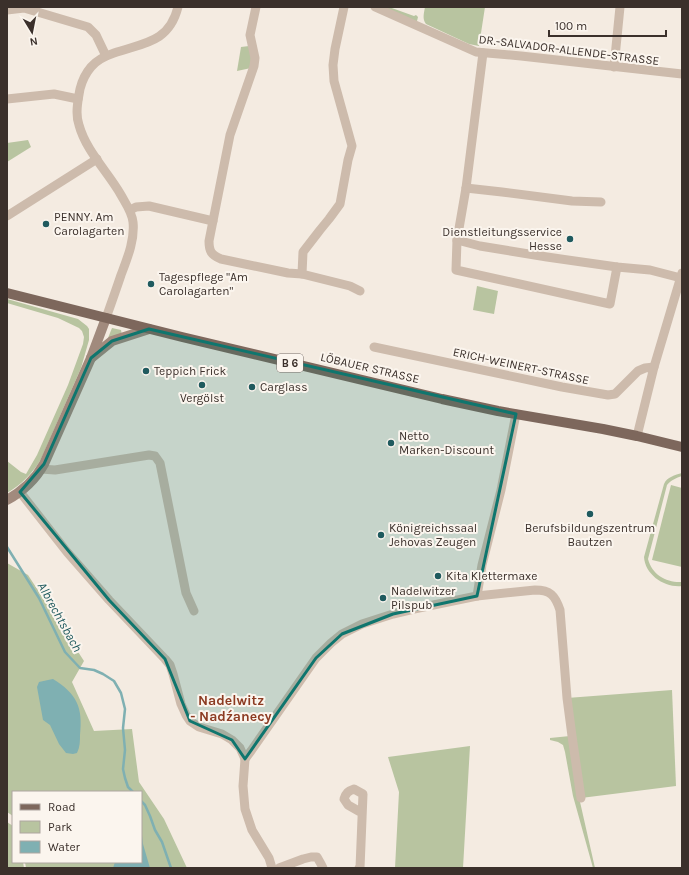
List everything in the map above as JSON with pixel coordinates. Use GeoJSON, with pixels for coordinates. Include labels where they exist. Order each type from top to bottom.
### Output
{"type":"FeatureCollection","features":[{"type":"Feature","properties":{"kind":"main road","name":"LÖBAUER STRASSE"},"geometry":{"type":"LineString","coordinates":[[7,293],[149,329],[442,399],[488,409],[603,428],[637,436]]}},
{"type":"Feature","properties":{"kind":"main road"},"geometry":{"type":"LineString","coordinates":[[7,500],[20,492],[31,482],[41,469],[91,358],[106,318]]}},
{"type":"Feature","properties":{"kind":"main road"},"geometry":{"type":"LineString","coordinates":[[91,358],[112,341],[149,329]]}},
{"type":"Feature","properties":{"kind":"main road","name":"B 6"},"geometry":{"type":"LineString","coordinates":[[637,436],[682,447]]}},
{"type":"Feature","properties":{"kind":"street"},"geometry":{"type":"LineString","coordinates":[[106,318],[133,236],[133,221],[130,210],[119,191],[83,136],[79,125],[77,110],[78,99],[86,73],[96,63],[106,56],[154,40],[169,28],[177,13],[178,7]]}},
{"type":"Feature","properties":{"kind":"street"},"geometry":{"type":"LineString","coordinates":[[256,7],[250,35],[255,58],[254,66],[237,119],[230,135],[209,241],[210,251],[220,259],[288,273],[302,274],[360,290]]}},
{"type":"Feature","properties":{"kind":"street"},"geometry":{"type":"LineString","coordinates":[[302,274],[303,252],[340,204],[352,146],[334,80],[333,65],[335,48],[344,7]]}},
{"type":"Feature","properties":{"kind":"street","name":"DR.-SALVADOR-ALLENDE-STRASSE"},"geometry":{"type":"LineString","coordinates":[[375,7],[476,52],[614,66],[679,75]]}},
{"type":"Feature","properties":{"kind":"street"},"geometry":{"type":"LineString","coordinates":[[614,66],[620,7]]}},
{"type":"Feature","properties":{"kind":"street"},"geometry":{"type":"LineString","coordinates":[[7,10],[24,8],[88,27],[96,34],[106,56]]}},
{"type":"Feature","properties":{"kind":"street"},"geometry":{"type":"LineString","coordinates":[[482,53],[466,188],[457,240],[456,270],[610,304],[617,266]]}},
{"type":"Feature","properties":{"kind":"street"},"geometry":{"type":"LineString","coordinates":[[7,99],[54,94],[78,99]]}},
{"type":"Feature","properties":{"kind":"street"},"geometry":{"type":"LineString","coordinates":[[7,216],[97,159]]}},
{"type":"Feature","properties":{"kind":"street"},"geometry":{"type":"LineString","coordinates":[[466,188],[572,201],[601,202]]}},
{"type":"Feature","properties":{"kind":"street"},"geometry":{"type":"LineString","coordinates":[[130,210],[136,207],[149,206],[213,221]]}},
{"type":"Feature","properties":{"kind":"street"},"geometry":{"type":"LineString","coordinates":[[457,240],[480,246],[547,257],[650,270],[681,276],[654,367],[637,436]]}},
{"type":"Feature","properties":{"kind":"street","name":"ERICH-WEINERT-STRASSE"},"geometry":{"type":"LineString","coordinates":[[374,347],[608,396],[615,394],[638,371],[645,368],[654,367]]}},
{"type":"Feature","properties":{"kind":"street"},"geometry":{"type":"LineString","coordinates":[[477,596],[482,565],[501,490],[516,414]]}},
{"type":"Feature","properties":{"kind":"street"},"geometry":{"type":"LineString","coordinates":[[41,469],[55,470],[149,455],[155,456],[160,463],[186,592],[194,611]]}},
{"type":"Feature","properties":{"kind":"street"},"geometry":{"type":"LineString","coordinates":[[20,492],[67,552],[109,600],[170,665],[181,704],[190,721],[199,727],[222,734],[232,740],[240,748],[245,759],[243,786],[245,809],[252,830],[269,858],[272,868]]}},
{"type":"Feature","properties":{"kind":"street"},"geometry":{"type":"LineString","coordinates":[[245,759],[316,658],[342,634],[362,624],[414,609],[477,596],[543,590],[550,593],[557,601],[560,610],[567,698],[581,798]]}},
{"type":"Feature","properties":{"kind":"street"},"geometry":{"type":"LineString","coordinates":[[359,868],[362,813]]}},
{"type":"Feature","properties":{"kind":"street"},"geometry":{"type":"LineString","coordinates":[[279,868],[311,857],[317,857],[323,868]]}},
{"type":"Feature","properties":{"kind":"highlighted area"},"geometry":{"type":"Polygon","coordinates":[[[149,329],[516,414],[477,596],[393,614],[342,634],[316,658],[245,759],[232,740],[190,721],[165,659],[109,600],[20,492],[44,464],[91,358],[112,341],[149,329]]]}},
{"type":"Feature","properties":{"kind":"green space"},"geometry":{"type":"Polygon","coordinates":[[[382,7],[389,7],[414,16],[416,15],[418,17],[417,21],[415,22],[382,7]]]}},
{"type":"Feature","properties":{"kind":"green space"},"geometry":{"type":"Polygon","coordinates":[[[425,7],[485,7],[479,46],[469,44],[426,24],[424,18],[425,7]]]}},
{"type":"Feature","properties":{"kind":"green space"},"geometry":{"type":"Polygon","coordinates":[[[249,46],[252,54],[251,68],[237,71],[241,47],[249,46]]]}},
{"type":"Feature","properties":{"kind":"green space"},"geometry":{"type":"Polygon","coordinates":[[[28,140],[31,147],[7,162],[7,143],[28,140]]]}},
{"type":"Feature","properties":{"kind":"green space"},"geometry":{"type":"Polygon","coordinates":[[[477,286],[498,291],[494,314],[473,310],[477,286]]]}},
{"type":"Feature","properties":{"kind":"green space"},"geometry":{"type":"Polygon","coordinates":[[[7,299],[78,319],[89,329],[89,340],[81,368],[41,459],[26,478],[7,493],[7,461],[26,474],[37,455],[68,385],[83,344],[84,337],[79,328],[58,318],[7,303],[7,299]]]}},
{"type":"Feature","properties":{"kind":"green space"},"geometry":{"type":"Polygon","coordinates":[[[112,328],[121,330],[122,335],[108,338],[112,328]]]}},
{"type":"Feature","properties":{"kind":"green space"},"geometry":{"type":"Polygon","coordinates":[[[682,473],[682,476],[674,479],[667,485],[648,559],[650,565],[661,577],[671,581],[682,582],[682,586],[676,586],[669,585],[652,575],[645,563],[644,557],[664,484],[669,478],[682,473]]]}},
{"type":"Feature","properties":{"kind":"green space"},"geometry":{"type":"Polygon","coordinates":[[[671,485],[682,488],[682,567],[652,560],[671,485]]]}},
{"type":"Feature","properties":{"kind":"green space"},"geometry":{"type":"Polygon","coordinates":[[[7,563],[28,575],[84,661],[72,682],[94,731],[132,729],[139,782],[164,819],[187,868],[26,868],[25,863],[142,863],[142,791],[12,791],[12,815],[7,812],[7,563]]]}},
{"type":"Feature","properties":{"kind":"green space"},"geometry":{"type":"Polygon","coordinates":[[[672,690],[676,786],[581,798],[567,698],[672,690]]]}},
{"type":"Feature","properties":{"kind":"green space"},"geometry":{"type":"Polygon","coordinates":[[[570,736],[578,793],[595,868],[593,868],[573,796],[563,745],[550,740],[550,738],[570,736]]]}},
{"type":"Feature","properties":{"kind":"green space"},"geometry":{"type":"Polygon","coordinates":[[[470,746],[463,868],[395,868],[399,792],[388,757],[470,746]]]}},
{"type":"Feature","properties":{"kind":"green space"},"geometry":{"type":"Polygon","coordinates":[[[7,822],[12,825],[12,863],[23,863],[24,868],[7,868],[7,822]]]}},
{"type":"Feature","properties":{"kind":"water"},"geometry":{"type":"Polygon","coordinates":[[[53,679],[68,690],[77,702],[81,725],[80,744],[77,753],[66,753],[59,744],[50,725],[43,720],[37,687],[39,682],[53,679]]]}},
{"type":"Feature","properties":{"kind":"water"},"geometry":{"type":"Polygon","coordinates":[[[142,836],[150,868],[113,868],[115,863],[142,863],[142,836]]]}},
{"type":"Feature","properties":{"kind":"waterway","name":"Albrechtsbach"},"geometry":{"type":"LineString","coordinates":[[7,547],[39,598],[65,652],[80,668],[94,670],[114,681],[121,693],[125,709],[123,728],[125,750],[123,769],[128,787],[132,791]]}},
{"type":"Feature","properties":{"kind":"waterway","name":"Albrechtsbach"},"geometry":{"type":"LineString","coordinates":[[142,802],[145,805],[155,830],[162,842],[171,868]]}},
{"type":"Feature","properties":{"kind":"place","name":"PENNY. Am Carolagarten"},"geometry":{"type":"Point","coordinates":[46,224]}},
{"type":"Feature","properties":{"kind":"place","name":"Dienstleitungsservice Hesse"},"geometry":{"type":"Point","coordinates":[570,239]}},
{"type":"Feature","properties":{"kind":"place","name":"Tagespflege \"Am Carolagarten\""},"geometry":{"type":"Point","coordinates":[151,284]}},
{"type":"Feature","properties":{"kind":"place","name":"Teppich Frick"},"geometry":{"type":"Point","coordinates":[146,371]}},
{"type":"Feature","properties":{"kind":"place","name":"Vergölst"},"geometry":{"type":"Point","coordinates":[202,385]}},
{"type":"Feature","properties":{"kind":"place","name":"Carglass"},"geometry":{"type":"Point","coordinates":[252,387]}},
{"type":"Feature","properties":{"kind":"place","name":"Netto Marken-Discount"},"geometry":{"type":"Point","coordinates":[391,443]}},
{"type":"Feature","properties":{"kind":"place","name":"Berufsbildungszentrum Bautzen"},"geometry":{"type":"Point","coordinates":[590,514]}},
{"type":"Feature","properties":{"kind":"place","name":"Königreichssaal Jehovas Zeugen"},"geometry":{"type":"Point","coordinates":[381,535]}},
{"type":"Feature","properties":{"kind":"place","name":"Kita Klettermaxe"},"geometry":{"type":"Point","coordinates":[438,576]}},
{"type":"Feature","properties":{"kind":"place","name":"Nadelwitzer Pilspub"},"geometry":{"type":"Point","coordinates":[383,598]}},
{"type":"Feature","properties":{"kind":"district","name":"Nadelwitz - Nadźanecy"},"geometry":{"type":"Point","coordinates":[231,708]}}]}
